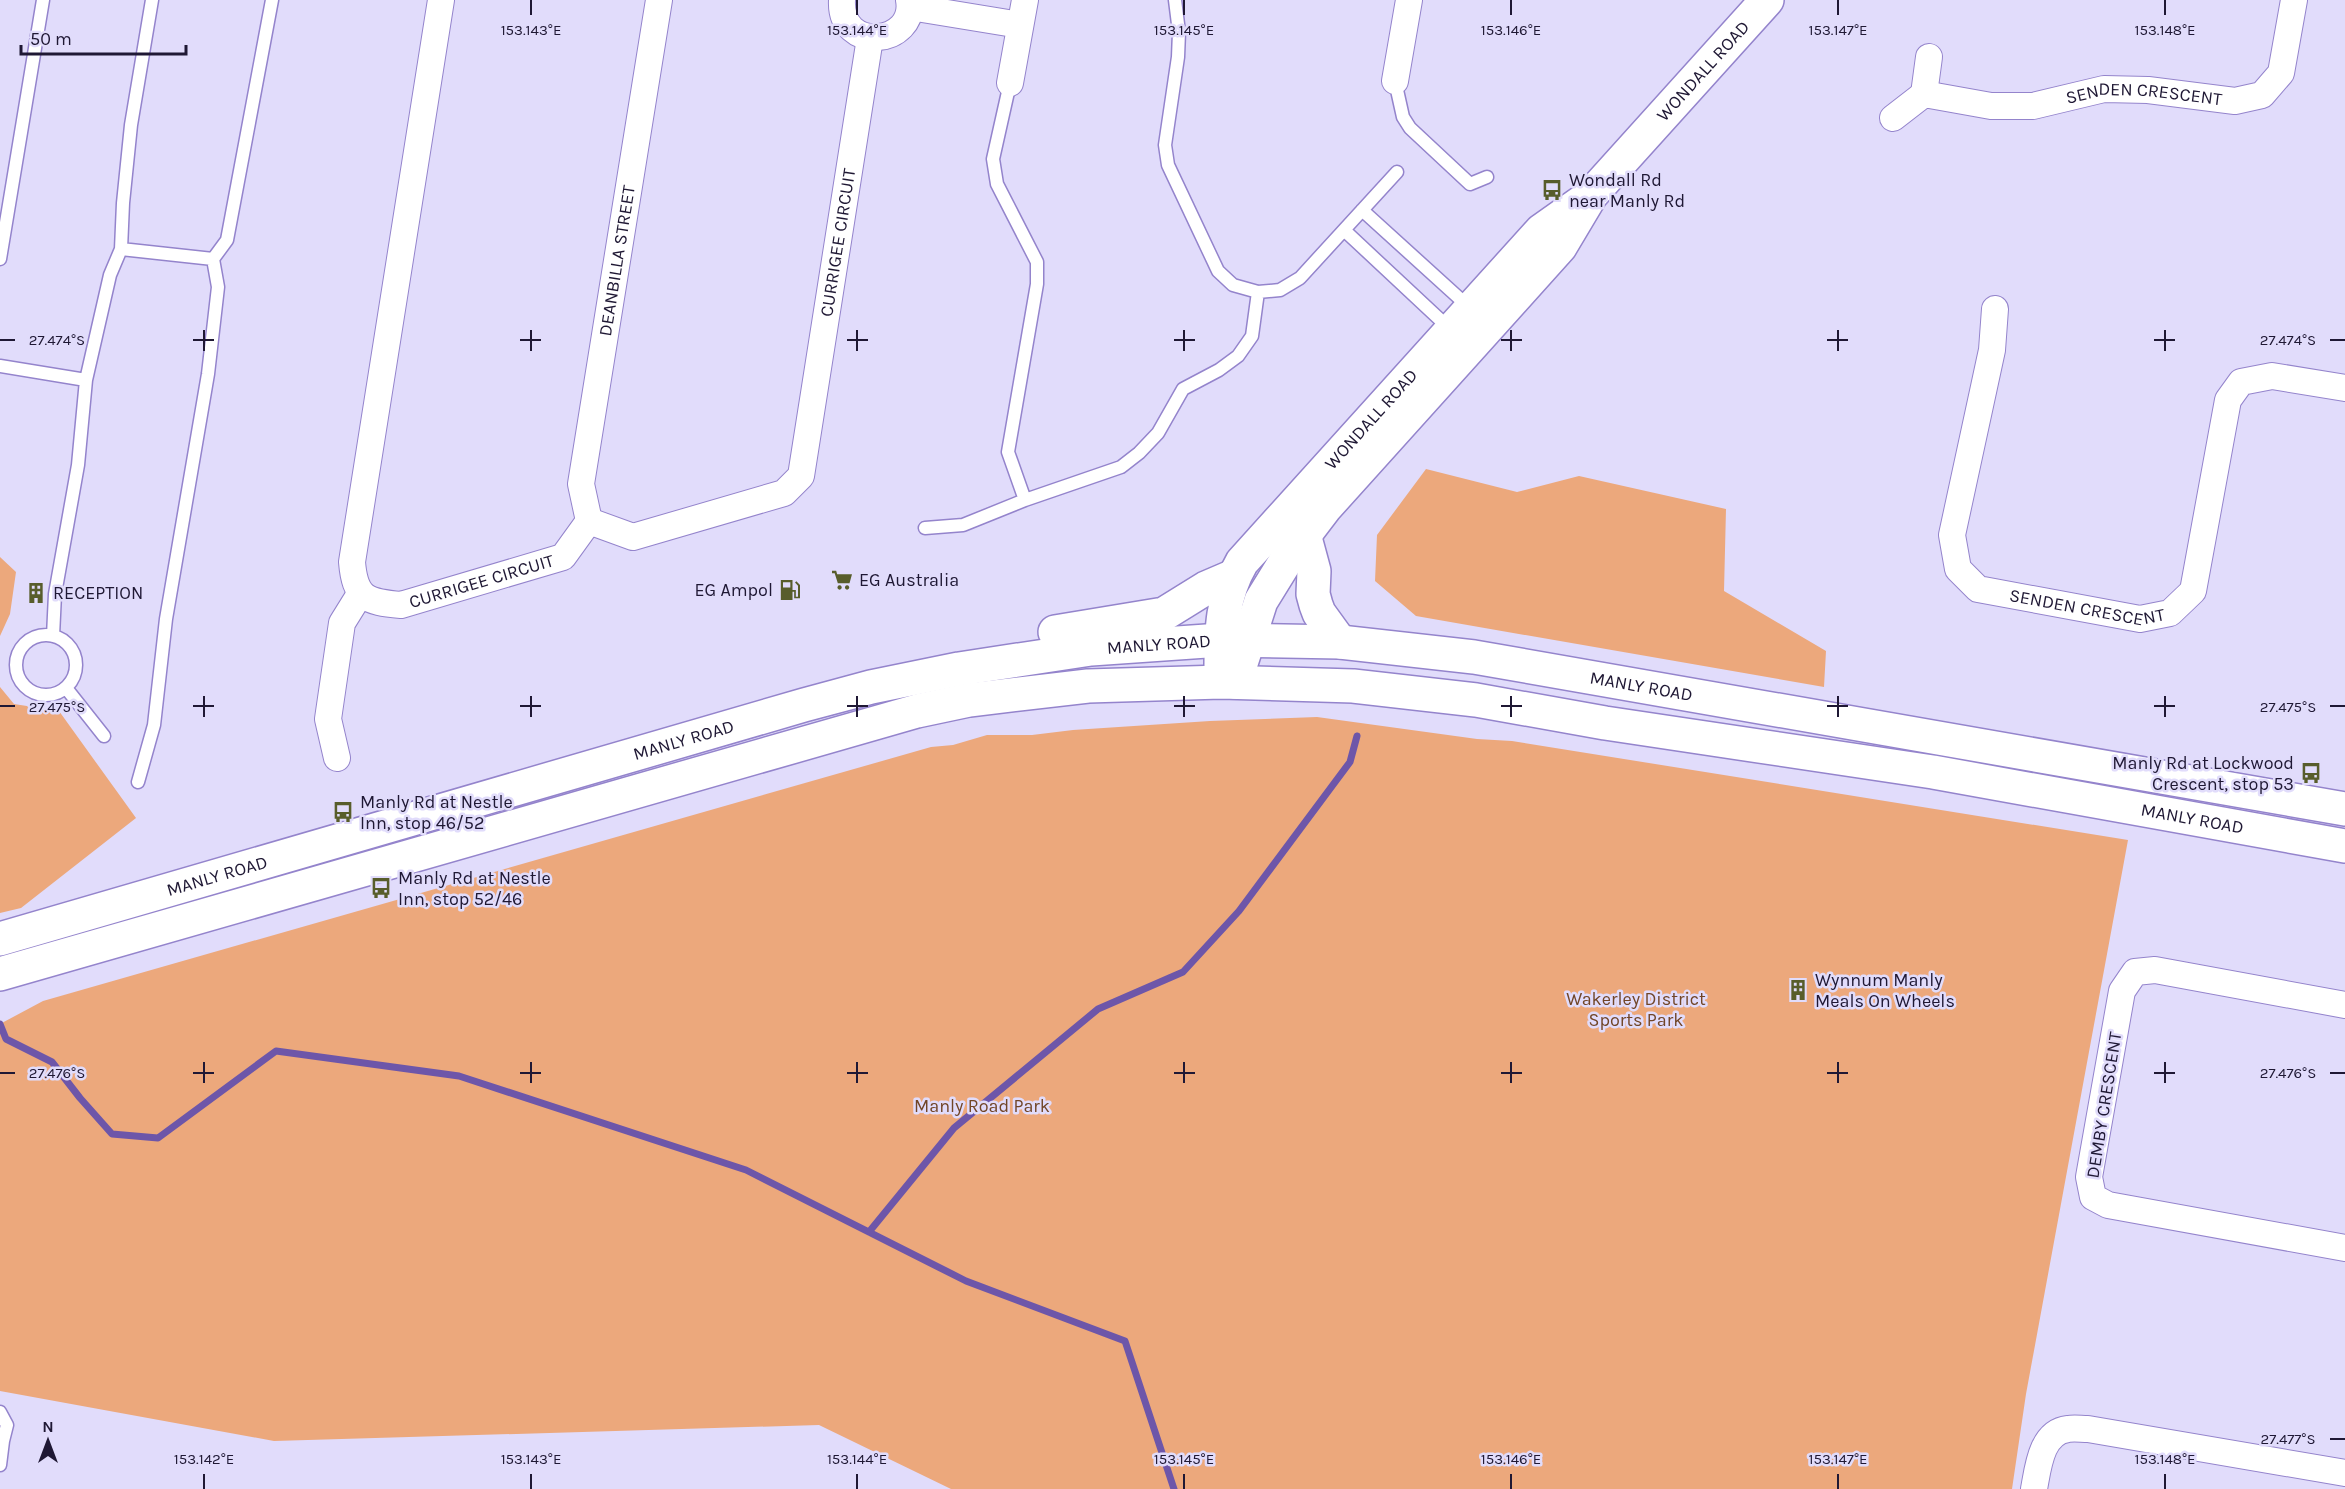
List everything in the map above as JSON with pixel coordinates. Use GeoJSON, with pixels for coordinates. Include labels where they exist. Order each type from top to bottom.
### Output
{"type":"FeatureCollection","features":[{"type":"Feature","properties":{"kind":"main road","name":"WONDALL ROAD"},"geometry":{"type":"LineString","coordinates":[[1234,640],[1304,534],[1325,508],[1560,247],[1591,195],[1767,0]]}},
{"type":"Feature","properties":{"kind":"main road","name":"WONDALL ROAD"},"geometry":{"type":"LineString","coordinates":[[1228,682],[1234,640],[1225,601],[1234,576],[1253,548],[1541,231],[1591,195]]}},
{"type":"Feature","properties":{"kind":"main road"},"geometry":{"type":"LineString","coordinates":[[1304,534],[1314,571],[1313,594],[1316,604],[1319,613],[1340,642]]}},
{"type":"Feature","properties":{"kind":"main road"},"geometry":{"type":"LineString","coordinates":[[897,681],[920,661],[947,650],[1164,614],[1206,588],[1234,576]]}},
{"type":"Feature","properties":{"kind":"main road","name":"MANLY ROAD"},"geometry":{"type":"LineString","coordinates":[[0,939],[633,754],[897,681],[1026,657],[1158,643],[1234,640],[1340,642],[1474,657],[2345,809]]}},
{"type":"Feature","properties":{"kind":"main road","name":"MANLY ROAD"},"geometry":{"type":"LineString","coordinates":[[0,974],[917,711],[969,700],[1089,686],[1228,682],[1353,686],[1476,700],[1605,723],[1943,774],[2345,846]]}},
{"type":"Feature","properties":{"kind":"street"},"geometry":{"type":"LineString","coordinates":[[337,758],[328,719],[342,622],[360,594],[354,582],[351,562],[441,0]]}},
{"type":"Feature","properties":{"kind":"street","name":"DEANBILLA STREET"},"geometry":{"type":"LineString","coordinates":[[589,521],[581,484],[659,0]]}},
{"type":"Feature","properties":{"kind":"street"},"geometry":{"type":"LineString","coordinates":[[842,0],[841,10],[849,27],[870,38],[886,37],[897,31],[907,18],[909,3],[1022,12],[1010,83]]}},
{"type":"Feature","properties":{"kind":"street"},"geometry":{"type":"LineString","coordinates":[[1395,81],[1408,0]]}},
{"type":"Feature","properties":{"kind":"street","name":"SENDEN CRESCENT"},"geometry":{"type":"LineString","coordinates":[[1924,94],[1991,105],[2033,105],[2104,89],[2148,90],[2235,101],[2262,94],[2281,73],[2294,0]]}},
{"type":"Feature","properties":{"kind":"street","name":"CURRIGEE CIRCUIT"},"geometry":{"type":"LineString","coordinates":[[360,594],[380,603],[400,604],[563,557],[589,521],[633,537],[784,493],[801,476],[870,38]]}},
{"type":"Feature","properties":{"kind":"street"},"geometry":{"type":"LineString","coordinates":[[1893,118],[1924,94],[1929,57]]}},
{"type":"Feature","properties":{"kind":"street","name":"SENDEN CRESCENT"},"geometry":{"type":"LineString","coordinates":[[1995,309],[1992,350],[1952,535],[1958,569],[1978,589],[2140,619],[2170,613],[2193,591],[2228,400],[2241,382],[2272,376],[2345,388]]}},
{"type":"Feature","properties":{"kind":"street","name":"DEMBY CRESCENT"},"geometry":{"type":"LineString","coordinates":[[2345,1005],[2155,970],[2135,972],[2122,991],[2089,1177],[2093,1197],[2108,1205],[2345,1248]]}},
{"type":"Feature","properties":{"kind":"street"},"geometry":{"type":"LineString","coordinates":[[2034,1489],[2040,1455],[2050,1439],[2065,1429],[2088,1429],[2345,1473]]}},
{"type":"Feature","properties":{"kind":"lane"},"geometry":{"type":"LineString","coordinates":[[0,259],[43,0]]}},
{"type":"Feature","properties":{"kind":"lane"},"geometry":{"type":"LineString","coordinates":[[53,636],[55,594],[78,465],[87,380],[110,275],[122,249],[123,203],[131,124],[152,0]]}},
{"type":"Feature","properties":{"kind":"lane"},"geometry":{"type":"LineString","coordinates":[[138,782],[154,726],[166,619],[208,374],[218,286],[213,259],[227,240],[272,0]]}},
{"type":"Feature","properties":{"kind":"lane"},"geometry":{"type":"LineString","coordinates":[[1175,0],[1179,32],[1178,57],[1165,146],[1168,165],[1218,271],[1233,285],[1258,292],[1280,290],[1300,278],[1397,172]]}},
{"type":"Feature","properties":{"kind":"lane"},"geometry":{"type":"LineString","coordinates":[[1395,81],[1403,117],[1410,128],[1470,184],[1486,177]]}},
{"type":"Feature","properties":{"kind":"lane"},"geometry":{"type":"LineString","coordinates":[[1010,83],[993,159],[997,184],[1036,262],[1036,284],[1008,452],[1025,500]]}},
{"type":"Feature","properties":{"kind":"lane"},"geometry":{"type":"LineString","coordinates":[[1362,210],[1461,319]]}},
{"type":"Feature","properties":{"kind":"lane"},"geometry":{"type":"LineString","coordinates":[[1344,230],[1461,319]]}},
{"type":"Feature","properties":{"kind":"lane"},"geometry":{"type":"LineString","coordinates":[[122,249],[213,259]]}},
{"type":"Feature","properties":{"kind":"lane"},"geometry":{"type":"LineString","coordinates":[[925,528],[963,525],[1025,500],[1120,467],[1139,453],[1158,434],[1183,390],[1219,370],[1238,356],[1252,336],[1258,292]]}},
{"type":"Feature","properties":{"kind":"lane"},"geometry":{"type":"LineString","coordinates":[[0,366],[87,380]]}},
{"type":"Feature","properties":{"kind":"lane"},"geometry":{"type":"LineString","coordinates":[[43,636],[53,636],[62,640],[74,654],[75,672],[66,688],[57,693],[37,694],[21,682],[16,662],[25,644],[33,638],[43,636]]}},
{"type":"Feature","properties":{"kind":"lane"},"geometry":{"type":"LineString","coordinates":[[66,688],[104,736]]}},
{"type":"Feature","properties":{"kind":"lane"},"geometry":{"type":"LineString","coordinates":[[0,1412],[7,1425],[2,1438],[0,1465]]}},
{"type":"Feature","properties":{"kind":"green space"},"geometry":{"type":"Polygon","coordinates":[[[1426,469],[1517,492],[1579,476],[1726,509],[1724,591],[1826,651],[1824,687],[1416,616],[1375,581],[1377,535],[1426,469]]]}},
{"type":"Feature","properties":{"kind":"green space"},"geometry":{"type":"Polygon","coordinates":[[[0,557],[16,572],[10,614],[0,636],[0,557]]]}},
{"type":"Feature","properties":{"kind":"green space"},"geometry":{"type":"Polygon","coordinates":[[[0,687],[14,704],[59,711],[136,818],[21,908],[0,913],[0,687]]]}},
{"type":"Feature","properties":{"kind":"green space","name":"Manly Road Park"},"geometry":{"type":"Polygon","coordinates":[[[1317,717],[1477,739],[1512,741],[2128,840],[2026,1394],[2012,1489],[951,1489],[819,1425],[274,1441],[0,1391],[0,1024],[43,1001],[931,747],[953,745],[987,735],[1032,735],[1210,721],[1317,717]]]}},
{"type":"Feature","properties":{"kind":"waterway"},"geometry":{"type":"LineString","coordinates":[[869,1232],[954,1128],[1098,1009],[1183,972],[1239,911],[1350,762],[1357,736]]}},
{"type":"Feature","properties":{"kind":"waterway"},"geometry":{"type":"LineString","coordinates":[[0,1024],[6,1039],[52,1062],[112,1134],[158,1138],[276,1051],[459,1076],[746,1170],[966,1281],[1125,1341],[1174,1489]]}},
{"type":"Feature","properties":{"kind":"place","name":"Wondall Rd near Manly Rd"},"geometry":{"type":"Point","coordinates":[1552,190]}},
{"type":"Feature","properties":{"kind":"place","name":"EG Australia"},"geometry":{"type":"Point","coordinates":[842,580]}},
{"type":"Feature","properties":{"kind":"place","name":"EG Ampol"},"geometry":{"type":"Point","coordinates":[790,590]}},
{"type":"Feature","properties":{"kind":"place","name":"RECEPTION"},"geometry":{"type":"Point","coordinates":[36,593]}},
{"type":"Feature","properties":{"kind":"place","name":"Manly Rd at Lockwood Crescent, stop 53"},"geometry":{"type":"Point","coordinates":[2311,773]}},
{"type":"Feature","properties":{"kind":"place","name":"Manly Rd at Nestle Inn, stop 46/52"},"geometry":{"type":"Point","coordinates":[343,812]}},
{"type":"Feature","properties":{"kind":"place","name":"Manly Rd at Nestle Inn, stop 52/46"},"geometry":{"type":"Point","coordinates":[381,888]}},
{"type":"Feature","properties":{"kind":"place","name":"Wynnum Manly Meals On Wheels"},"geometry":{"type":"Point","coordinates":[1798,990]}},
{"type":"Feature","properties":{"kind":"park label","name":"Wakerley District Sports Park"},"geometry":{"type":"Point","coordinates":[1636,1009]}}]}
